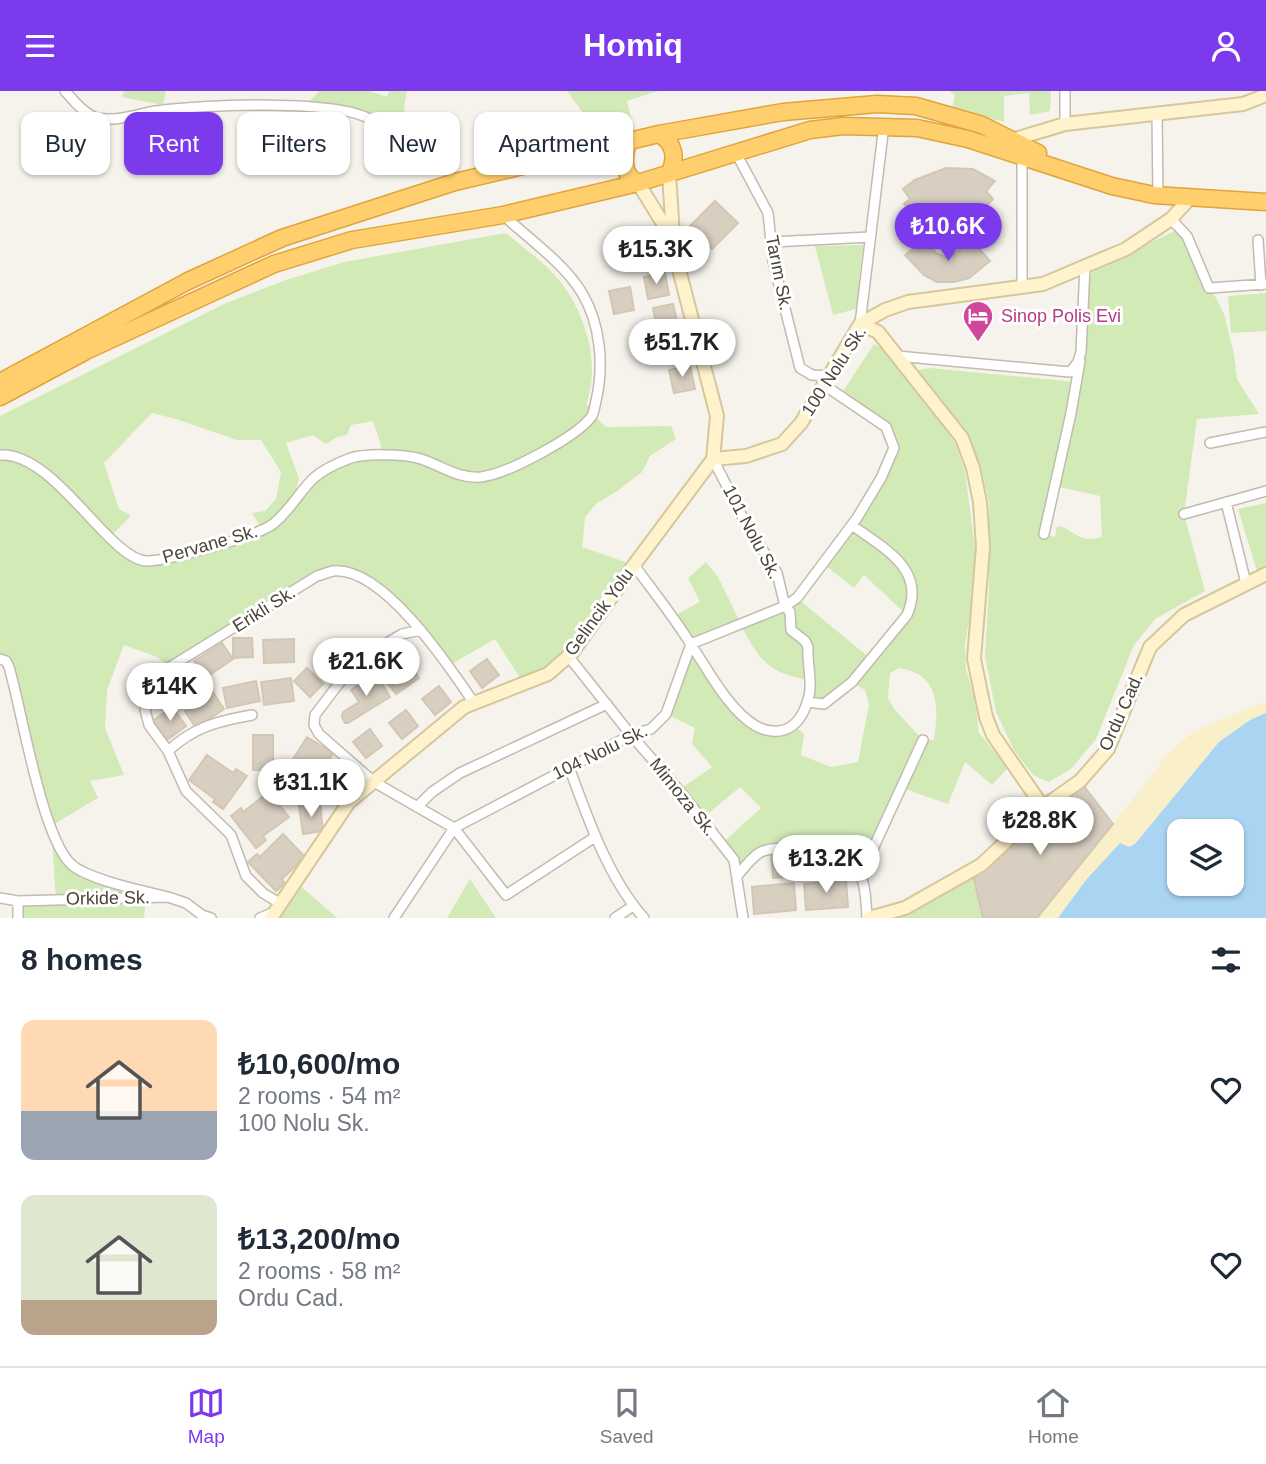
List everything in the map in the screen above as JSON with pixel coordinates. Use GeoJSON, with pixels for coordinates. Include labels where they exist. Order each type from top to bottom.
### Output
{"type":"FeatureCollection","features":[{"type":"Feature","properties":{"kind":"highway"},"geometry":{"type":"LineString","coordinates":[[633,140],[783,113],[877,104],[916,106],[982,125],[1091,179]]}},
{"type":"Feature","properties":{"kind":"highway"},"geometry":{"type":"LineString","coordinates":[[0,397],[86,351],[274,264],[352,240],[503,215],[638,183],[810,130],[884,125],[917,128],[968,139],[1091,179],[1158,196],[1266,202]]}},
{"type":"Feature","properties":{"kind":"highway"},"geometry":{"type":"LineString","coordinates":[[659,134],[667,138],[672,148],[674,164],[669,174]]}},
{"type":"Feature","properties":{"kind":"highway"},"geometry":{"type":"LineString","coordinates":[[1,381],[188,281],[282,238],[485,175]]}},
{"type":"Feature","properties":{"kind":"highway"},"geometry":{"type":"LineString","coordinates":[[629,175],[638,183]]}},
{"type":"Feature","properties":{"kind":"main road"},"geometry":{"type":"LineString","coordinates":[[1012,140],[1065,124],[1243,104],[1266,95]]}},
{"type":"Feature","properties":{"kind":"main road"},"geometry":{"type":"LineString","coordinates":[[669,174],[672,238],[717,417],[713,459]]}},
{"type":"Feature","properties":{"kind":"main road"},"geometry":{"type":"LineString","coordinates":[[638,183],[672,238]]}},
{"type":"Feature","properties":{"kind":"main road","name":"100 Nolu Sk."},"geometry":{"type":"LineString","coordinates":[[713,459],[746,456],[782,444],[801,423],[860,324],[908,302],[1043,284],[1126,249],[1171,219],[1189,199]]}},
{"type":"Feature","properties":{"kind":"main road"},"geometry":{"type":"LineString","coordinates":[[860,324],[878,332],[962,438],[973,468],[980,502],[984,547],[974,659],[980,692],[993,735],[1043,807]]}},
{"type":"Feature","properties":{"kind":"main road","name":"Gelincik Yolu"},"geometry":{"type":"LineString","coordinates":[[276,911],[349,802],[464,707],[548,674],[569,657],[713,459]]}},
{"type":"Feature","properties":{"kind":"main road","name":"Ordu Cad."},"geometry":{"type":"LineString","coordinates":[[868,918],[905,908],[981,865],[1043,807],[1080,781],[1108,749],[1150,647],[1184,615],[1266,574]]}},
{"type":"Feature","properties":{"kind":"street"},"geometry":{"type":"LineString","coordinates":[[65,91],[75,103],[95,118],[119,118],[157,111],[254,104],[326,109],[364,117]]}},
{"type":"Feature","properties":{"kind":"street"},"geometry":{"type":"LineString","coordinates":[[1065,91],[1065,124]]}},
{"type":"Feature","properties":{"kind":"street"},"geometry":{"type":"LineString","coordinates":[[1157,114],[1158,196]]}},
{"type":"Feature","properties":{"kind":"street"},"geometry":{"type":"LineString","coordinates":[[860,324],[884,125]]}},
{"type":"Feature","properties":{"kind":"street","name":"Tarım Sk."},"geometry":{"type":"LineString","coordinates":[[736,153],[768,213],[773,261],[800,368],[827,381]]}},
{"type":"Feature","properties":{"kind":"street"},"geometry":{"type":"LineString","coordinates":[[1022,157],[1022,287]]}},
{"type":"Feature","properties":{"kind":"street","name":"Pervane Sk."},"geometry":{"type":"LineString","coordinates":[[0,455],[7,454],[32,465],[69,494],[122,550],[144,561],[174,558],[271,526],[293,505],[315,477],[350,458],[384,455],[420,459],[455,475],[482,477],[511,467],[563,440],[592,415],[600,382],[600,359],[592,316],[584,295],[573,279],[503,215]]}},
{"type":"Feature","properties":{"kind":"street"},"geometry":{"type":"LineString","coordinates":[[1171,219],[1187,236],[1209,288],[1264,285],[1258,240]]}},
{"type":"Feature","properties":{"kind":"street"},"geometry":{"type":"LineString","coordinates":[[772,242],[870,237]]}},
{"type":"Feature","properties":{"kind":"street"},"geometry":{"type":"LineString","coordinates":[[1044,534],[1071,413],[1081,352],[1085,266]]}},
{"type":"Feature","properties":{"kind":"street"},"geometry":{"type":"LineString","coordinates":[[897,356],[1070,372],[1081,352]]}},
{"type":"Feature","properties":{"kind":"street"},"geometry":{"type":"LineString","coordinates":[[691,645],[785,606],[797,598],[852,525],[881,478],[894,448],[886,427],[827,381]]}},
{"type":"Feature","properties":{"kind":"street"},"geometry":{"type":"LineString","coordinates":[[1210,443],[1266,432]]}},
{"type":"Feature","properties":{"kind":"street","name":"101 Nolu Sk."},"geometry":{"type":"LineString","coordinates":[[713,459],[744,520],[777,573],[785,606],[790,613],[791,629],[808,647],[810,689],[807,702]]}},
{"type":"Feature","properties":{"kind":"street"},"geometry":{"type":"LineString","coordinates":[[1184,514],[1266,491]]}},
{"type":"Feature","properties":{"kind":"street"},"geometry":{"type":"LineString","coordinates":[[1226,502],[1246,583]]}},
{"type":"Feature","properties":{"kind":"street"},"geometry":{"type":"LineString","coordinates":[[634,565],[738,712],[755,725],[776,731],[794,725],[807,702],[824,704],[852,682],[907,615],[911,605],[908,572],[898,559],[852,525]]}},
{"type":"Feature","properties":{"kind":"street","name":"Erikli Sk."},"geometry":{"type":"LineString","coordinates":[[276,911],[246,876],[231,835],[186,791],[168,751],[149,725],[145,710],[154,687],[170,667],[317,576],[333,571],[364,578],[380,589],[421,630],[474,703]]}},
{"type":"Feature","properties":{"kind":"street"},"geometry":{"type":"LineString","coordinates":[[421,630],[402,634],[346,674],[315,715],[314,725],[319,734],[373,782],[454,828],[506,895],[595,837]]}},
{"type":"Feature","properties":{"kind":"street","name":"104 Nolu Sk."},"geometry":{"type":"LineString","coordinates":[[454,828],[631,735],[651,729],[666,714],[691,645]]}},
{"type":"Feature","properties":{"kind":"street","name":"Mimoza Sk."},"geometry":{"type":"LineString","coordinates":[[569,657],[631,735],[680,790],[734,860],[743,918]]}},
{"type":"Feature","properties":{"kind":"street"},"geometry":{"type":"LineString","coordinates":[[0,659],[9,667],[26,741],[53,833],[63,855],[74,867],[94,878],[168,897]]}},
{"type":"Feature","properties":{"kind":"street"},"geometry":{"type":"LineString","coordinates":[[417,807],[432,792],[460,773],[607,704]]}},
{"type":"Feature","properties":{"kind":"street"},"geometry":{"type":"LineString","coordinates":[[168,751],[195,730],[223,720],[252,715]]}},
{"type":"Feature","properties":{"kind":"street"},"geometry":{"type":"LineString","coordinates":[[860,877],[923,740]]}},
{"type":"Feature","properties":{"kind":"street"},"geometry":{"type":"LineString","coordinates":[[569,767],[595,837],[633,906],[644,918]]}},
{"type":"Feature","properties":{"kind":"street"},"geometry":{"type":"LineString","coordinates":[[394,918],[454,828]]}},
{"type":"Feature","properties":{"kind":"street"},"geometry":{"type":"LineString","coordinates":[[737,876],[750,860],[762,851],[794,845],[821,845],[839,853],[857,868],[864,887],[868,918]]}},
{"type":"Feature","properties":{"kind":"street","name":"Orkide Sk."},"geometry":{"type":"LineString","coordinates":[[0,898],[18,901],[168,897],[187,903],[202,915],[211,918]]}},
{"type":"Feature","properties":{"kind":"street"},"geometry":{"type":"LineString","coordinates":[[18,901],[18,918]]}},
{"type":"Feature","properties":{"kind":"street"},"geometry":{"type":"LineString","coordinates":[[615,918],[633,906]]}},
{"type":"Feature","properties":{"kind":"street"},"geometry":{"type":"LineString","coordinates":[[260,918],[276,911]]}},
{"type":"Feature","properties":{"kind":"green space"},"geometry":{"type":"Polygon","coordinates":[[[124,91],[166,91],[163,105],[122,97],[124,91]]]}},
{"type":"Feature","properties":{"kind":"green space"},"geometry":{"type":"Polygon","coordinates":[[[319,91],[370,91],[387,97],[389,91],[407,91],[405,112],[364,112],[364,119],[350,116],[350,112],[329,112],[304,107],[319,91]]]}},
{"type":"Feature","properties":{"kind":"green space"},"geometry":{"type":"Polygon","coordinates":[[[567,91],[658,91],[627,101],[630,112],[582,112],[567,91]]]}},
{"type":"Feature","properties":{"kind":"green space"},"geometry":{"type":"Polygon","coordinates":[[[949,91],[1051,91],[1050,111],[1030,115],[1029,93],[1004,96],[1004,122],[952,108],[955,95],[949,91]]]}},
{"type":"Feature","properties":{"kind":"green space"},"geometry":{"type":"Polygon","coordinates":[[[1180,228],[1224,314],[1237,379],[1259,414],[1197,419],[1184,514],[1205,591],[1155,619],[1134,645],[1096,739],[1071,769],[1049,782],[1033,775],[1014,750],[996,712],[985,657],[989,586],[989,502],[981,468],[968,437],[917,370],[930,368],[1076,382],[1085,276],[1180,228]],[[1055,486],[1045,534],[1055,537],[1057,526],[1086,539],[1102,537],[1100,496],[1055,486]]]}},
{"type":"Feature","properties":{"kind":"green space"},"geometry":{"type":"Polygon","coordinates":[[[506,233],[552,273],[565,288],[580,315],[592,360],[586,405],[594,406],[593,415],[606,427],[671,426],[676,439],[650,456],[642,472],[597,503],[585,517],[582,547],[634,565],[572,653],[524,684],[495,639],[448,666],[421,630],[364,578],[333,571],[170,667],[157,657],[124,645],[107,690],[105,728],[124,775],[90,781],[98,798],[51,826],[9,668],[0,659],[0,416],[224,304],[283,281],[344,262],[506,233]],[[152,413],[104,463],[119,509],[131,516],[110,537],[143,561],[262,529],[252,513],[265,511],[276,499],[281,472],[261,440],[237,440],[152,413]],[[373,421],[351,425],[347,435],[337,437],[326,444],[313,435],[286,443],[299,478],[293,503],[315,477],[350,458],[384,455],[373,421]]]}},
{"type":"Feature","properties":{"kind":"green space"},"geometry":{"type":"Polygon","coordinates":[[[863,245],[856,309],[833,315],[815,246],[863,245]]]}},
{"type":"Feature","properties":{"kind":"green space"},"geometry":{"type":"Polygon","coordinates":[[[1266,293],[1266,331],[1231,333],[1228,296],[1266,293]]]}},
{"type":"Feature","properties":{"kind":"green space"},"geometry":{"type":"Polygon","coordinates":[[[874,344],[887,351],[955,443],[965,471],[975,549],[973,593],[965,645],[966,669],[975,700],[979,733],[1008,768],[992,785],[965,762],[948,804],[902,788],[860,877],[857,868],[821,845],[762,851],[737,876],[734,860],[721,844],[761,808],[740,787],[702,819],[679,790],[712,767],[692,744],[695,728],[666,714],[691,645],[672,617],[700,602],[688,578],[706,562],[718,577],[741,624],[797,598],[871,659],[907,615],[864,575],[854,588],[822,563],[857,518],[894,448],[886,427],[840,396],[874,344]],[[740,624],[692,645],[738,712],[766,730],[794,725],[804,734],[801,755],[831,767],[858,762],[869,705],[865,690],[852,682],[824,704],[807,702],[809,680],[783,673],[766,663],[740,624]],[[899,668],[890,673],[888,698],[895,710],[923,740],[934,740],[936,704],[929,684],[912,671],[899,668]]]}},
{"type":"Feature","properties":{"kind":"green space"},"geometry":{"type":"Polygon","coordinates":[[[1266,503],[1266,567],[1257,571],[1238,509],[1266,503]]]}},
{"type":"Feature","properties":{"kind":"green space"},"geometry":{"type":"Polygon","coordinates":[[[51,826],[74,867],[146,898],[144,918],[18,918],[18,901],[56,899],[51,826]]]}},
{"type":"Feature","properties":{"kind":"green space"},"geometry":{"type":"Polygon","coordinates":[[[972,870],[983,918],[869,918],[972,870]]]}},
{"type":"Feature","properties":{"kind":"green space"},"geometry":{"type":"Polygon","coordinates":[[[470,879],[496,918],[447,918],[470,879]]]}},
{"type":"Feature","properties":{"kind":"green space"},"geometry":{"type":"Polygon","coordinates":[[[296,882],[337,918],[271,918],[296,882]]]}},
{"type":"Feature","properties":{"kind":"sand"},"geometry":{"type":"Polygon","coordinates":[[[1266,701],[1266,713],[1250,720],[1219,742],[1135,845],[1086,880],[1058,918],[1037,918],[1161,764],[1161,760],[1194,731],[1266,701]]]}},
{"type":"Feature","properties":{"kind":"water"},"geometry":{"type":"Polygon","coordinates":[[[1266,713],[1266,918],[1058,918],[1086,880],[1120,843],[1129,847],[1135,844],[1219,742],[1250,720],[1266,713]]]}},
{"type":"Feature","properties":{"kind":"building"},"geometry":{"type":"Polygon","coordinates":[[[946,168],[973,169],[995,181],[986,191],[993,199],[974,219],[958,208],[946,209],[923,220],[904,204],[910,199],[903,189],[915,180],[946,168]]]}},
{"type":"Feature","properties":{"kind":"building"},"geometry":{"type":"Polygon","coordinates":[[[715,201],[738,223],[712,249],[689,227],[715,201]]]}},
{"type":"Feature","properties":{"kind":"building"},"geometry":{"type":"Polygon","coordinates":[[[925,239],[936,253],[948,258],[972,241],[990,261],[969,278],[954,282],[937,282],[924,275],[905,255],[925,239]]]}},
{"type":"Feature","properties":{"kind":"building"},"geometry":{"type":"Polygon","coordinates":[[[665,273],[669,295],[648,299],[644,277],[665,273]]]}},
{"type":"Feature","properties":{"kind":"building"},"geometry":{"type":"Polygon","coordinates":[[[630,287],[634,310],[614,314],[609,291],[630,287]]]}},
{"type":"Feature","properties":{"kind":"building"},"geometry":{"type":"Polygon","coordinates":[[[673,304],[678,326],[657,330],[653,308],[673,304]]]}},
{"type":"Feature","properties":{"kind":"building"},"geometry":{"type":"Polygon","coordinates":[[[682,334],[686,357],[666,361],[661,338],[682,334]]]}},
{"type":"Feature","properties":{"kind":"building"},"geometry":{"type":"Polygon","coordinates":[[[690,366],[695,389],[674,393],[669,370],[690,366]]]}},
{"type":"Feature","properties":{"kind":"building"},"geometry":{"type":"Polygon","coordinates":[[[233,638],[252,638],[253,657],[233,658],[233,638]]]}},
{"type":"Feature","properties":{"kind":"building"},"geometry":{"type":"Polygon","coordinates":[[[294,639],[294,662],[264,663],[263,640],[294,639]]]}},
{"type":"Feature","properties":{"kind":"building"},"geometry":{"type":"Polygon","coordinates":[[[222,643],[233,659],[205,678],[194,661],[222,643]]]}},
{"type":"Feature","properties":{"kind":"building"},"geometry":{"type":"Polygon","coordinates":[[[403,654],[419,678],[396,694],[379,671],[403,654]]]}},
{"type":"Feature","properties":{"kind":"building"},"geometry":{"type":"Polygon","coordinates":[[[487,659],[499,675],[482,688],[470,671],[487,659]]]}},
{"type":"Feature","properties":{"kind":"building"},"geometry":{"type":"Polygon","coordinates":[[[192,667],[203,684],[176,702],[164,686],[192,667]]]}},
{"type":"Feature","properties":{"kind":"building"},"geometry":{"type":"Polygon","coordinates":[[[307,668],[323,684],[310,697],[294,681],[307,668]]]}},
{"type":"Feature","properties":{"kind":"building"},"geometry":{"type":"Polygon","coordinates":[[[376,674],[390,697],[345,723],[343,712],[359,702],[351,690],[376,674]]]}},
{"type":"Feature","properties":{"kind":"building"},"geometry":{"type":"Polygon","coordinates":[[[291,678],[294,701],[264,705],[261,682],[291,678]]]}},
{"type":"Feature","properties":{"kind":"building"},"geometry":{"type":"Polygon","coordinates":[[[256,681],[260,701],[227,708],[223,688],[256,681]]]}},
{"type":"Feature","properties":{"kind":"building"},"geometry":{"type":"Polygon","coordinates":[[[439,686],[451,702],[435,715],[422,699],[439,686]]]}},
{"type":"Feature","properties":{"kind":"building"},"geometry":{"type":"Polygon","coordinates":[[[213,692],[224,709],[196,728],[185,711],[213,692]]]}},
{"type":"Feature","properties":{"kind":"building"},"geometry":{"type":"Polygon","coordinates":[[[172,707],[186,726],[167,740],[153,721],[172,707]]]}},
{"type":"Feature","properties":{"kind":"building"},"geometry":{"type":"Polygon","coordinates":[[[406,710],[418,726],[402,739],[389,723],[406,710]]]}},
{"type":"Feature","properties":{"kind":"building"},"geometry":{"type":"Polygon","coordinates":[[[370,729],[382,746],[366,758],[353,742],[370,729]]]}},
{"type":"Feature","properties":{"kind":"building"},"geometry":{"type":"Polygon","coordinates":[[[253,735],[273,735],[273,770],[253,770],[253,735]]]}},
{"type":"Feature","properties":{"kind":"building"},"geometry":{"type":"Polygon","coordinates":[[[307,737],[333,753],[305,799],[278,783],[307,737]]]}},
{"type":"Feature","properties":{"kind":"building"},"geometry":{"type":"Polygon","coordinates":[[[207,755],[233,773],[236,769],[247,776],[223,809],[213,802],[215,799],[189,780],[207,755]]]}},
{"type":"Feature","properties":{"kind":"building"},"geometry":{"type":"Polygon","coordinates":[[[1080,781],[1113,824],[1037,918],[983,918],[972,870],[1080,781]]]}},
{"type":"Feature","properties":{"kind":"building"},"geometry":{"type":"Polygon","coordinates":[[[269,792],[289,817],[263,836],[266,840],[256,848],[231,816],[241,808],[243,812],[269,792]]]}},
{"type":"Feature","properties":{"kind":"building"},"geometry":{"type":"Polygon","coordinates":[[[320,804],[323,831],[303,834],[299,806],[320,804]]]}},
{"type":"Feature","properties":{"kind":"building"},"geometry":{"type":"Polygon","coordinates":[[[283,834],[305,857],[282,879],[285,883],[276,891],[248,862],[257,854],[260,857],[283,834]]]}},
{"type":"Feature","properties":{"kind":"building"},"geometry":{"type":"Polygon","coordinates":[[[813,848],[815,875],[773,878],[771,852],[813,848]]]}},
{"type":"Feature","properties":{"kind":"building"},"geometry":{"type":"Polygon","coordinates":[[[846,880],[848,907],[806,910],[804,884],[846,880]]]}},
{"type":"Feature","properties":{"kind":"building"},"geometry":{"type":"Polygon","coordinates":[[[794,883],[796,910],[754,914],[752,887],[794,883]]]}},
{"type":"Feature","properties":{"kind":"place","name":"Sinop Polis Evi"},"geometry":{"type":"Point","coordinates":[978,343]}}]}
